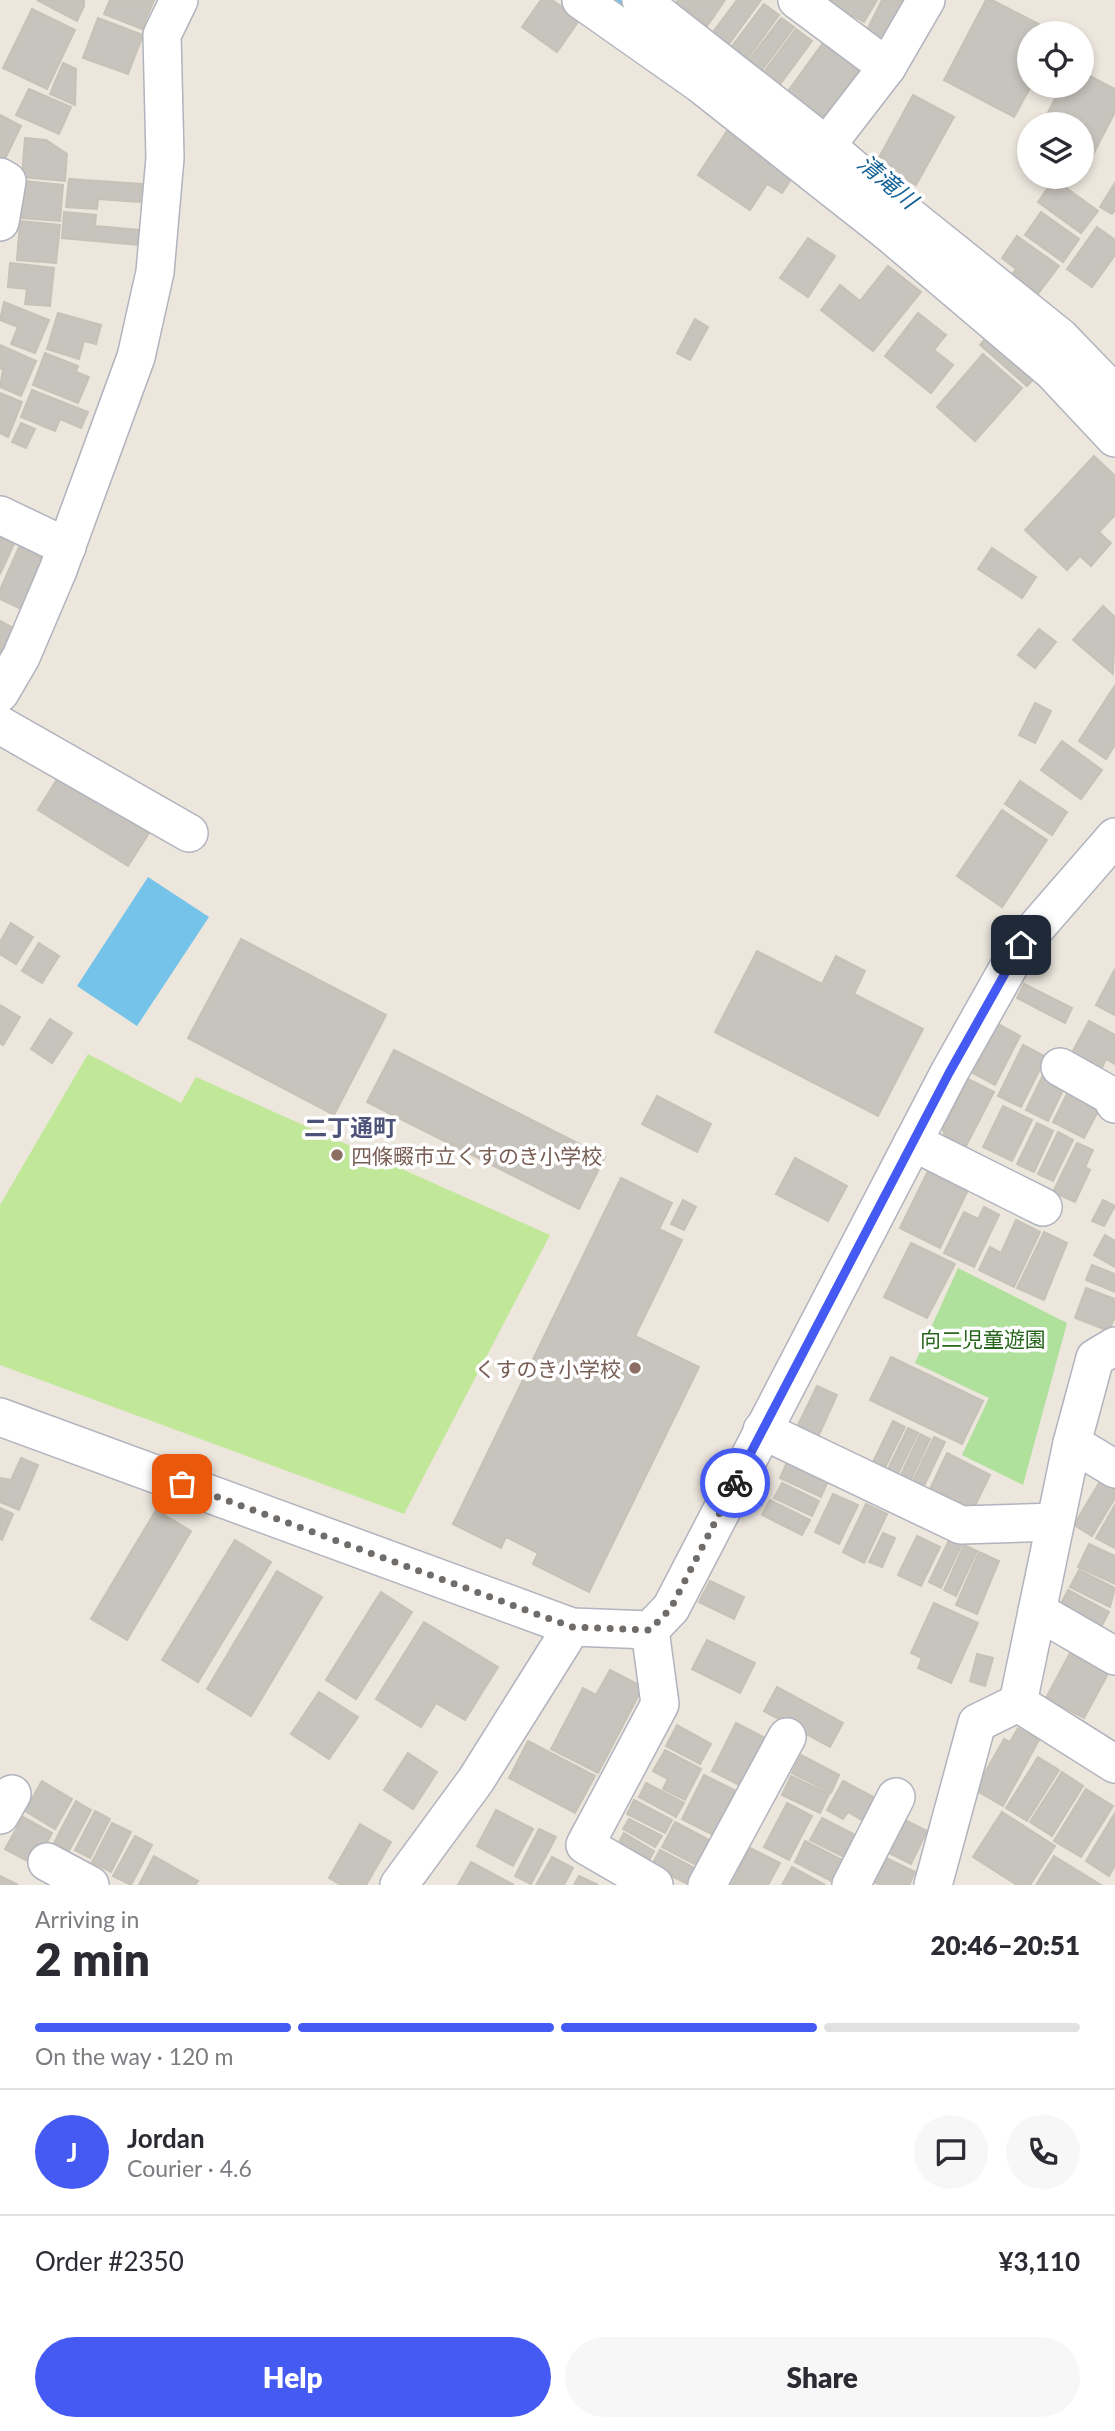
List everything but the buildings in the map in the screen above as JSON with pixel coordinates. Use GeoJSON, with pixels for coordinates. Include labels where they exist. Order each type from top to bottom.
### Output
{"type":"FeatureCollection","features":[{"type":"Feature","properties":{"kind":"street"},"geometry":{"type":"LineString","coordinates":[[0,693],[21,657],[67,547],[136,357],[155,272],[165,158],[162,34],[179,0]]}},
{"type":"Feature","properties":{"kind":"street"},"geometry":{"type":"LineString","coordinates":[[581,0],[699,83],[817,157]]}},
{"type":"Feature","properties":{"kind":"street"},"geometry":{"type":"LineString","coordinates":[[641,0],[817,157],[896,222],[1053,372],[1115,438]]}},
{"type":"Feature","properties":{"kind":"street"},"geometry":{"type":"LineString","coordinates":[[797,0],[887,67]]}},
{"type":"Feature","properties":{"kind":"street"},"geometry":{"type":"LineString","coordinates":[[817,157],[887,67],[926,0]]}},
{"type":"Feature","properties":{"kind":"street"},"geometry":{"type":"LineString","coordinates":[[0,177],[7,181],[0,222]]}},
{"type":"Feature","properties":{"kind":"street"},"geometry":{"type":"LineString","coordinates":[[896,222],[1060,337],[1115,394]]}},
{"type":"Feature","properties":{"kind":"street"},"geometry":{"type":"LineString","coordinates":[[0,515],[67,547]]}},
{"type":"Feature","properties":{"kind":"street"},"geometry":{"type":"LineString","coordinates":[[0,725],[188,833]]}},
{"type":"Feature","properties":{"kind":"street"},"geometry":{"type":"LineString","coordinates":[[0,1417],[572,1627],[650,1630],[671,1608],[913,1142],[1021,945],[1115,837]]}},
{"type":"Feature","properties":{"kind":"street"},"geometry":{"type":"LineString","coordinates":[[1060,1067],[1110,1095],[1115,1104]]}},
{"type":"Feature","properties":{"kind":"street"},"geometry":{"type":"LineString","coordinates":[[913,1142],[1043,1207]]}},
{"type":"Feature","properties":{"kind":"street"},"geometry":{"type":"LineString","coordinates":[[1018,1703],[1072,1443],[1095,1359],[1115,1346]]}},
{"type":"Feature","properties":{"kind":"street"},"geometry":{"type":"LineString","coordinates":[[762,1430],[961,1525],[1055,1522]]}},
{"type":"Feature","properties":{"kind":"street"},"geometry":{"type":"LineString","coordinates":[[1072,1443],[1115,1469]]}},
{"type":"Feature","properties":{"kind":"street"},"geometry":{"type":"LineString","coordinates":[[1037,1611],[1115,1656]]}},
{"type":"Feature","properties":{"kind":"street"},"geometry":{"type":"LineString","coordinates":[[399,1885],[476,1780],[572,1627]]}},
{"type":"Feature","properties":{"kind":"street"},"geometry":{"type":"LineString","coordinates":[[650,1630],[660,1704],[585,1845],[654,1885]]}},
{"type":"Feature","properties":{"kind":"street"},"geometry":{"type":"LineString","coordinates":[[1018,1703],[1115,1764]]}},
{"type":"Feature","properties":{"kind":"street"},"geometry":{"type":"LineString","coordinates":[[933,1885],[977,1723],[1018,1703]]}},
{"type":"Feature","properties":{"kind":"street"},"geometry":{"type":"LineString","coordinates":[[707,1885],[787,1737]]}},
{"type":"Feature","properties":{"kind":"street"},"geometry":{"type":"LineString","coordinates":[[851,1885],[896,1797]]}},
{"type":"Feature","properties":{"kind":"street"},"geometry":{"type":"LineString","coordinates":[[47,1862],[90,1885]]}},
{"type":"Feature","properties":{"kind":"green space"},"geometry":{"type":"Polygon","coordinates":[[[88,1054],[181,1103],[196,1077],[550,1235],[404,1514],[0,1365],[0,1205],[88,1054]]]}},
{"type":"Feature","properties":{"kind":"green space","name":"向二児童遊園"},"geometry":{"type":"Polygon","coordinates":[[[958,1268],[1067,1323],[1023,1485],[962,1455],[989,1398],[915,1363],[958,1268]]]}},
{"type":"Feature","properties":{"kind":"water"},"geometry":{"type":"Polygon","coordinates":[[[148,877],[209,917],[137,1026],[77,986],[148,877]]]}},
{"type":"Feature","properties":{"kind":"waterway","name":"清滝川"},"geometry":{"type":"LineString","coordinates":[[616,0],[636,14]]}},
{"type":"Feature","properties":{"kind":"way so far"},"geometry":{"type":"LineString","coordinates":[[182,1484],[572,1627],[650,1630],[671,1608],[735,1483]]}},
{"type":"Feature","properties":{"kind":"place","name":"四條畷市立くすのき小学校"},"geometry":{"type":"Point","coordinates":[337,1155]}},
{"type":"Feature","properties":{"kind":"place","name":"くすのき小学校"},"geometry":{"type":"Point","coordinates":[635,1368]}},
{"type":"Feature","properties":{"kind":"district","name":"二丁通町"},"geometry":{"type":"Point","coordinates":[350,1127]}},
{"type":"Feature","properties":{"kind":"route"},"geometry":{"type":"LineString","coordinates":[[735,1483],[949,1073],[1021,945]]}}]}
